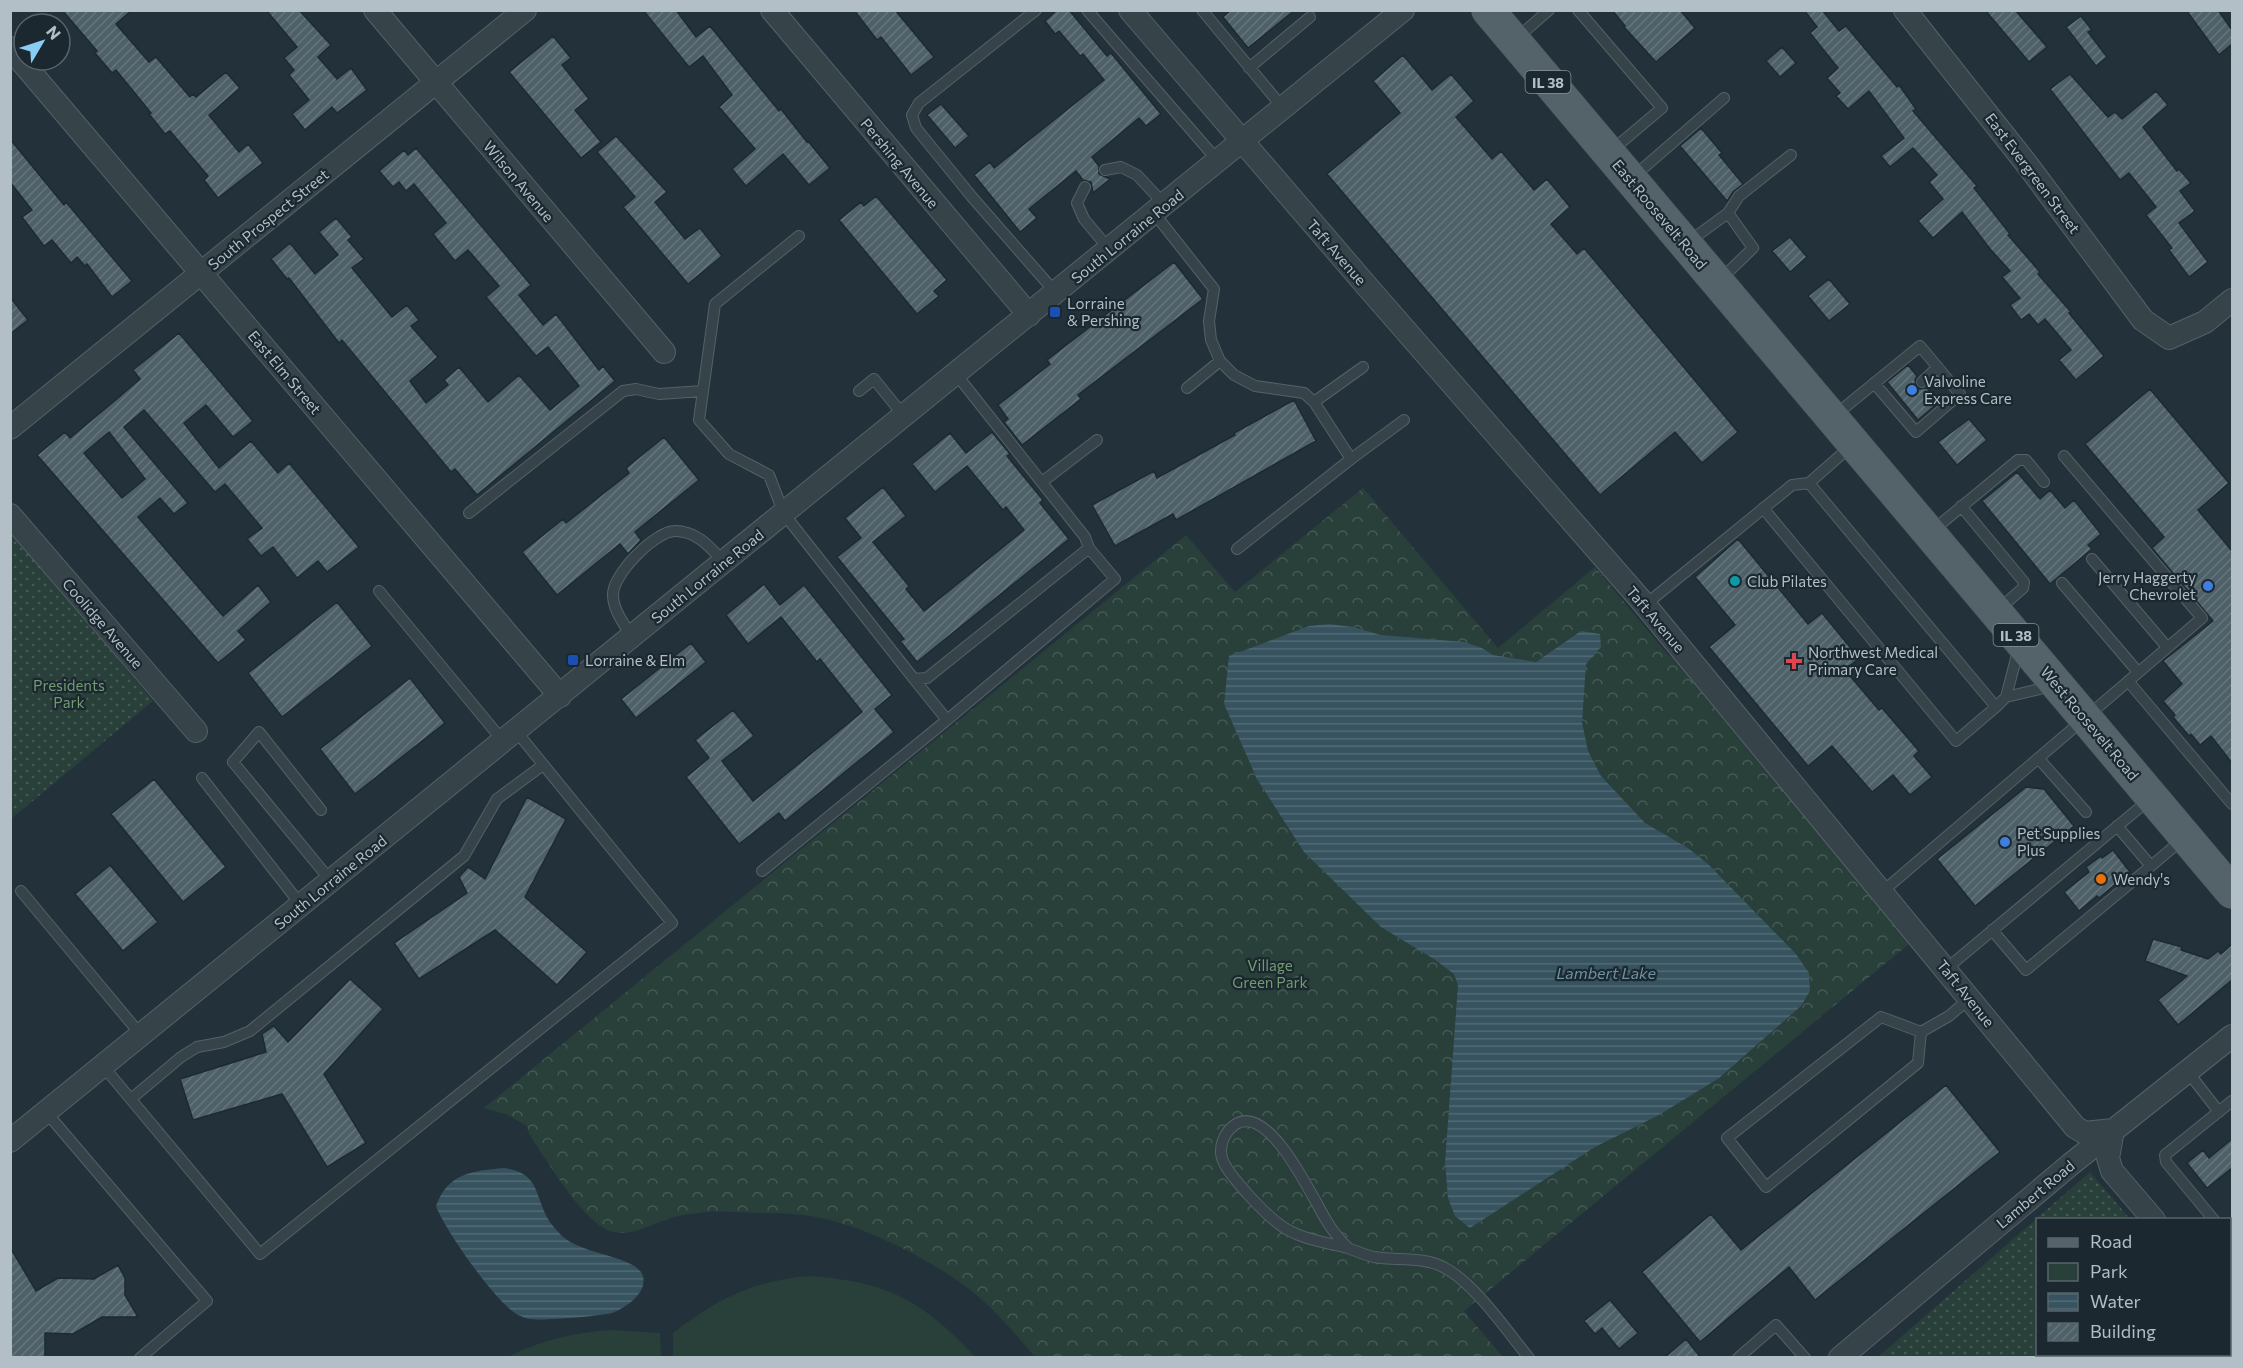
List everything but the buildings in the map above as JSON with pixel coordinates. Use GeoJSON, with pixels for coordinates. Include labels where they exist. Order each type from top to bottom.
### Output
{"type":"FeatureCollection","features":[{"type":"Feature","properties":{"kind":"main road","name":"East Roosevelt Road"},"geometry":{"type":"LineString","coordinates":[[1488,10],[1832,417]]}},
{"type":"Feature","properties":{"kind":"main road","name":"West Roosevelt Road"},"geometry":{"type":"LineString","coordinates":[[1832,417],[2232,891]]}},
{"type":"Feature","properties":{"kind":"street","name":"Wilson Avenue"},"geometry":{"type":"LineString","coordinates":[[375,10],[664,352]]}},
{"type":"Feature","properties":{"kind":"street","name":"South Prospect Street"},"geometry":{"type":"LineString","coordinates":[[10,428],[525,10]]}},
{"type":"Feature","properties":{"kind":"street","name":"Pershing Avenue"},"geometry":{"type":"LineString","coordinates":[[772,10],[1029,315]]}},
{"type":"Feature","properties":{"kind":"street","name":"Taft Avenue"},"geometry":{"type":"LineString","coordinates":[[1130,10],[1645,605],[2075,1127]]}},
{"type":"Feature","properties":{"kind":"street","name":"South Lorraine Road"},"geometry":{"type":"LineString","coordinates":[[10,1141],[1403,10]]}},
{"type":"Feature","properties":{"kind":"street","name":"East Evergreen Street"},"geometry":{"type":"LineString","coordinates":[[1905,10],[2026,163],[2143,320],[2169,338],[2205,322],[2232,300]]}},
{"type":"Feature","properties":{"kind":"street","name":"East Elm Street"},"geometry":{"type":"LineString","coordinates":[[10,48],[560,696]]}},
{"type":"Feature","properties":{"kind":"street","name":"Coolidge Avenue"},"geometry":{"type":"LineString","coordinates":[[10,515],[196,731]]}},
{"type":"Feature","properties":{"kind":"street","name":"Lambert Road"},"geometry":{"type":"LineString","coordinates":[[1840,1358],[2071,1164],[2232,1036]]}},
{"type":"Feature","properties":{"kind":"street"},"geometry":{"type":"LineString","coordinates":[[2075,1127],[2085,1133],[2113,1130],[2108,1158],[2112,1171],[2152,1218]]}},
{"type":"Feature","properties":{"kind":"street"},"geometry":{"type":"LineString","coordinates":[[2075,1127],[2078,1145],[2071,1164],[2090,1162],[2112,1171]]}},
{"type":"Feature","properties":{"kind":"lane"},"geometry":{"type":"LineString","coordinates":[[1036,10],[919,103],[912,115],[916,128],[972,197],[1056,293]]}},
{"type":"Feature","properties":{"kind":"lane"},"geometry":{"type":"LineString","coordinates":[[1087,10],[1218,161]]}},
{"type":"Feature","properties":{"kind":"lane"},"geometry":{"type":"LineString","coordinates":[[1202,10],[1283,108]]}},
{"type":"Feature","properties":{"kind":"lane"},"geometry":{"type":"LineString","coordinates":[[1514,41],[1549,10]]}},
{"type":"Feature","properties":{"kind":"lane"},"geometry":{"type":"LineString","coordinates":[[1578,10],[1662,108],[1609,153]]}},
{"type":"Feature","properties":{"kind":"lane"},"geometry":{"type":"LineString","coordinates":[[1250,68],[1310,17]]}},
{"type":"Feature","properties":{"kind":"lane"},"geometry":{"type":"LineString","coordinates":[[1630,179],[1724,99]]}},
{"type":"Feature","properties":{"kind":"lane"},"geometry":{"type":"LineString","coordinates":[[1686,244],[1728,213],[1739,196],[1791,155]]}},
{"type":"Feature","properties":{"kind":"lane"},"geometry":{"type":"LineString","coordinates":[[1105,170],[1120,167],[1137,175],[1214,289],[1209,321],[1211,340],[1220,361],[1234,375],[1255,386],[1304,393],[1314,402],[1351,459]]}},
{"type":"Feature","properties":{"kind":"lane"},"geometry":{"type":"LineString","coordinates":[[1085,187],[1077,203],[1084,219],[1110,250]]}},
{"type":"Feature","properties":{"kind":"lane"},"geometry":{"type":"LineString","coordinates":[[1718,282],[1753,248],[1728,213]]}},
{"type":"Feature","properties":{"kind":"lane"},"geometry":{"type":"LineString","coordinates":[[799,236],[715,304],[699,420],[729,454],[769,475],[784,514],[947,720]]}},
{"type":"Feature","properties":{"kind":"lane"},"geometry":{"type":"LineString","coordinates":[[1832,417],[1874,383],[1920,346],[1960,394],[1916,432],[1897,402],[1874,383]]}},
{"type":"Feature","properties":{"kind":"lane"},"geometry":{"type":"LineString","coordinates":[[1187,388],[1220,361]]}},
{"type":"Feature","properties":{"kind":"lane"},"geometry":{"type":"LineString","coordinates":[[1314,402],[1363,367]]}},
{"type":"Feature","properties":{"kind":"lane"},"geometry":{"type":"LineString","coordinates":[[1922,382],[1938,367]]}},
{"type":"Feature","properties":{"kind":"lane"},"geometry":{"type":"LineString","coordinates":[[762,871],[1115,579],[1089,548],[1085,537],[956,374]]}},
{"type":"Feature","properties":{"kind":"lane"},"geometry":{"type":"LineString","coordinates":[[859,391],[874,379],[904,416]]}},
{"type":"Feature","properties":{"kind":"lane"},"geometry":{"type":"LineString","coordinates":[[469,513],[623,391],[636,389],[659,394],[703,391]]}},
{"type":"Feature","properties":{"kind":"lane"},"geometry":{"type":"LineString","coordinates":[[1237,549],[1404,420]]}},
{"type":"Feature","properties":{"kind":"lane"},"geometry":{"type":"LineString","coordinates":[[1042,482],[1097,440]]}},
{"type":"Feature","properties":{"kind":"lane"},"geometry":{"type":"LineString","coordinates":[[1645,605],[1792,484],[1809,483],[1854,444]]}},
{"type":"Feature","properties":{"kind":"lane"},"geometry":{"type":"LineString","coordinates":[[1882,892],[2202,618],[2064,456]]}},
{"type":"Feature","properties":{"kind":"lane"},"geometry":{"type":"LineString","coordinates":[[1929,533],[2018,460],[2026,460],[2044,482]]}},
{"type":"Feature","properties":{"kind":"lane"},"geometry":{"type":"LineString","coordinates":[[1809,483],[1996,707]]}},
{"type":"Feature","properties":{"kind":"lane"},"geometry":{"type":"LineString","coordinates":[[1961,506],[2024,582],[2023,588],[1996,611]]}},
{"type":"Feature","properties":{"kind":"lane"},"geometry":{"type":"LineString","coordinates":[[1763,508],[1956,741],[2006,697],[2020,641]]}},
{"type":"Feature","properties":{"kind":"lane"},"geometry":{"type":"LineString","coordinates":[[632,637],[617,612],[612,593],[630,562],[653,540],[673,531],[691,534],[704,541],[724,562]]}},
{"type":"Feature","properties":{"kind":"lane"},"geometry":{"type":"LineString","coordinates":[[914,679],[927,678],[1089,548]]}},
{"type":"Feature","properties":{"kind":"lane"},"geometry":{"type":"LineString","coordinates":[[2092,559],[2167,647]]}},
{"type":"Feature","properties":{"kind":"lane"},"geometry":{"type":"LineString","coordinates":[[2062,583],[2138,672]]}},
{"type":"Feature","properties":{"kind":"lane"},"geometry":{"type":"LineString","coordinates":[[103,1066],[260,1254],[672,923],[543,765],[509,736],[379,591]]}},
{"type":"Feature","properties":{"kind":"lane"},"geometry":{"type":"LineString","coordinates":[[2128,681],[2232,804]]}},
{"type":"Feature","properties":{"kind":"lane"},"geometry":{"type":"LineString","coordinates":[[2006,697],[2058,685]]}},
{"type":"Feature","properties":{"kind":"lane"},"geometry":{"type":"LineString","coordinates":[[321,810],[259,732],[233,762],[331,881]]}},
{"type":"Feature","properties":{"kind":"lane"},"geometry":{"type":"LineString","coordinates":[[2039,759],[2085,812]]}},
{"type":"Feature","properties":{"kind":"lane"},"geometry":{"type":"LineString","coordinates":[[131,1100],[181,1057],[197,1047],[224,1042],[250,1031],[464,856],[497,799],[543,765]]}},
{"type":"Feature","properties":{"kind":"lane"},"geometry":{"type":"LineString","coordinates":[[202,778],[302,905]]}},
{"type":"Feature","properties":{"kind":"lane"},"geometry":{"type":"LineString","coordinates":[[1946,969],[2152,797]]}},
{"type":"Feature","properties":{"kind":"lane"},"geometry":{"type":"LineString","coordinates":[[2117,826],[2151,866]]}},
{"type":"Feature","properties":{"kind":"lane"},"geometry":{"type":"LineString","coordinates":[[1992,930],[2026,970],[2186,836]]}},
{"type":"Feature","properties":{"kind":"lane"},"geometry":{"type":"LineString","coordinates":[[21,891],[141,1035]]}},
{"type":"Feature","properties":{"kind":"lane"},"geometry":{"type":"LineString","coordinates":[[1921,1032],[1949,1016],[1970,998]]}},
{"type":"Feature","properties":{"kind":"lane"},"geometry":{"type":"LineString","coordinates":[[1881,1017],[1921,1032],[1918,1063],[1766,1187],[1727,1138],[1881,1017]]}},
{"type":"Feature","properties":{"kind":"lane"},"geometry":{"type":"LineString","coordinates":[[2188,1072],[2219,1112]]}},
{"type":"Feature","properties":{"kind":"lane"},"geometry":{"type":"LineString","coordinates":[[2212,1218],[2166,1162],[2165,1155],[2232,1101]]}},
{"type":"Feature","properties":{"kind":"lane"},"geometry":{"type":"LineString","coordinates":[[46,1112],[207,1301],[140,1358]]}},
{"type":"Feature","properties":{"kind":"lane"},"geometry":{"type":"LineString","coordinates":[[1348,1248],[1336,1236],[1284,1149],[1270,1132],[1249,1121],[1238,1122],[1229,1129],[1220,1148],[1224,1163],[1256,1203],[1279,1224],[1293,1233],[1374,1257],[1404,1259],[1444,1266],[1473,1290],[1529,1358]]}},
{"type":"Feature","properties":{"kind":"lane"},"geometry":{"type":"LineString","coordinates":[[1738,1358],[1776,1325],[1805,1358]]}},
{"type":"Feature","properties":{"kind":"green space","name":"Village Green Park"},"geometry":{"type":"Polygon","coordinates":[[[1363,488],[1498,648],[1595,567],[1669,656],[1678,649],[1920,935],[1464,1311],[1503,1357],[1035,1357],[987,1304],[952,1277],[890,1242],[845,1224],[797,1214],[713,1212],[675,1217],[632,1232],[610,1231],[588,1216],[577,1203],[529,1134],[527,1126],[508,1115],[484,1108],[1186,535],[1235,592],[1363,488]]]}},
{"type":"Feature","properties":{"kind":"green space","name":"Presidents Park"},"geometry":{"type":"Polygon","coordinates":[[[10,529],[153,701],[11,819],[10,819],[10,529]]]}},
{"type":"Feature","properties":{"kind":"green space"},"geometry":{"type":"Polygon","coordinates":[[[2090,1172],[2129,1218],[2037,1218],[2090,1172]]]}},
{"type":"Feature","properties":{"kind":"green space"},"geometry":{"type":"Polygon","coordinates":[[[2036,1219],[2036,1356],[2231,1356],[2231,1339],[2232,1341],[2232,1357],[1878,1357],[2036,1219]]]}},
{"type":"Feature","properties":{"kind":"green space"},"geometry":{"type":"Polygon","coordinates":[[[808,1276],[860,1283],[901,1297],[938,1321],[975,1357],[673,1357],[673,1333],[704,1310],[752,1287],[788,1278],[808,1276]]]}},
{"type":"Feature","properties":{"kind":"green space"},"geometry":{"type":"Polygon","coordinates":[[[612,1330],[660,1333],[661,1357],[508,1357],[558,1338],[612,1330]]]}},
{"type":"Feature","properties":{"kind":"water","name":"Lambert Lake"},"geometry":{"type":"Polygon","coordinates":[[[1329,624],[1353,627],[1381,635],[1464,642],[1482,648],[1493,655],[1536,662],[1581,631],[1600,634],[1601,647],[1586,664],[1582,722],[1588,751],[1601,776],[1645,823],[1688,848],[1708,864],[1796,954],[1809,973],[1810,991],[1801,1006],[1719,1078],[1659,1115],[1595,1147],[1470,1228],[1455,1216],[1448,1198],[1445,1163],[1458,985],[1454,974],[1381,927],[1304,852],[1257,779],[1224,704],[1229,656],[1309,626],[1329,624]]]}},
{"type":"Feature","properties":{"kind":"water"},"geometry":{"type":"Polygon","coordinates":[[[504,1168],[520,1172],[530,1180],[548,1218],[562,1236],[582,1247],[619,1259],[637,1268],[644,1280],[643,1287],[635,1298],[612,1313],[571,1318],[529,1319],[509,1308],[472,1265],[436,1206],[441,1195],[454,1180],[472,1173],[504,1168]]]}},
{"type":"Feature","properties":{"kind":"place","name":"Lorraine & Pershing"},"geometry":{"type":"Point","coordinates":[1055,312]}},
{"type":"Feature","properties":{"kind":"place","name":"Valvoline Express Care"},"geometry":{"type":"Point","coordinates":[1912,390]}},
{"type":"Feature","properties":{"kind":"place","name":"Club Pilates"},"geometry":{"type":"Point","coordinates":[1735,581]}},
{"type":"Feature","properties":{"kind":"place","name":"Jerry Haggerty Chevrolet"},"geometry":{"type":"Point","coordinates":[2208,586]}},
{"type":"Feature","properties":{"kind":"place","name":"Lorraine & Elm"},"geometry":{"type":"Point","coordinates":[573,660]}},
{"type":"Feature","properties":{"kind":"place","name":"Northwest Medical Primary Care"},"geometry":{"type":"Point","coordinates":[1794,661]}},
{"type":"Feature","properties":{"kind":"place","name":"Pet Supplies Plus"},"geometry":{"type":"Point","coordinates":[2005,842]}},
{"type":"Feature","properties":{"kind":"place","name":"Wendy's"},"geometry":{"type":"Point","coordinates":[2101,879]}}]}
